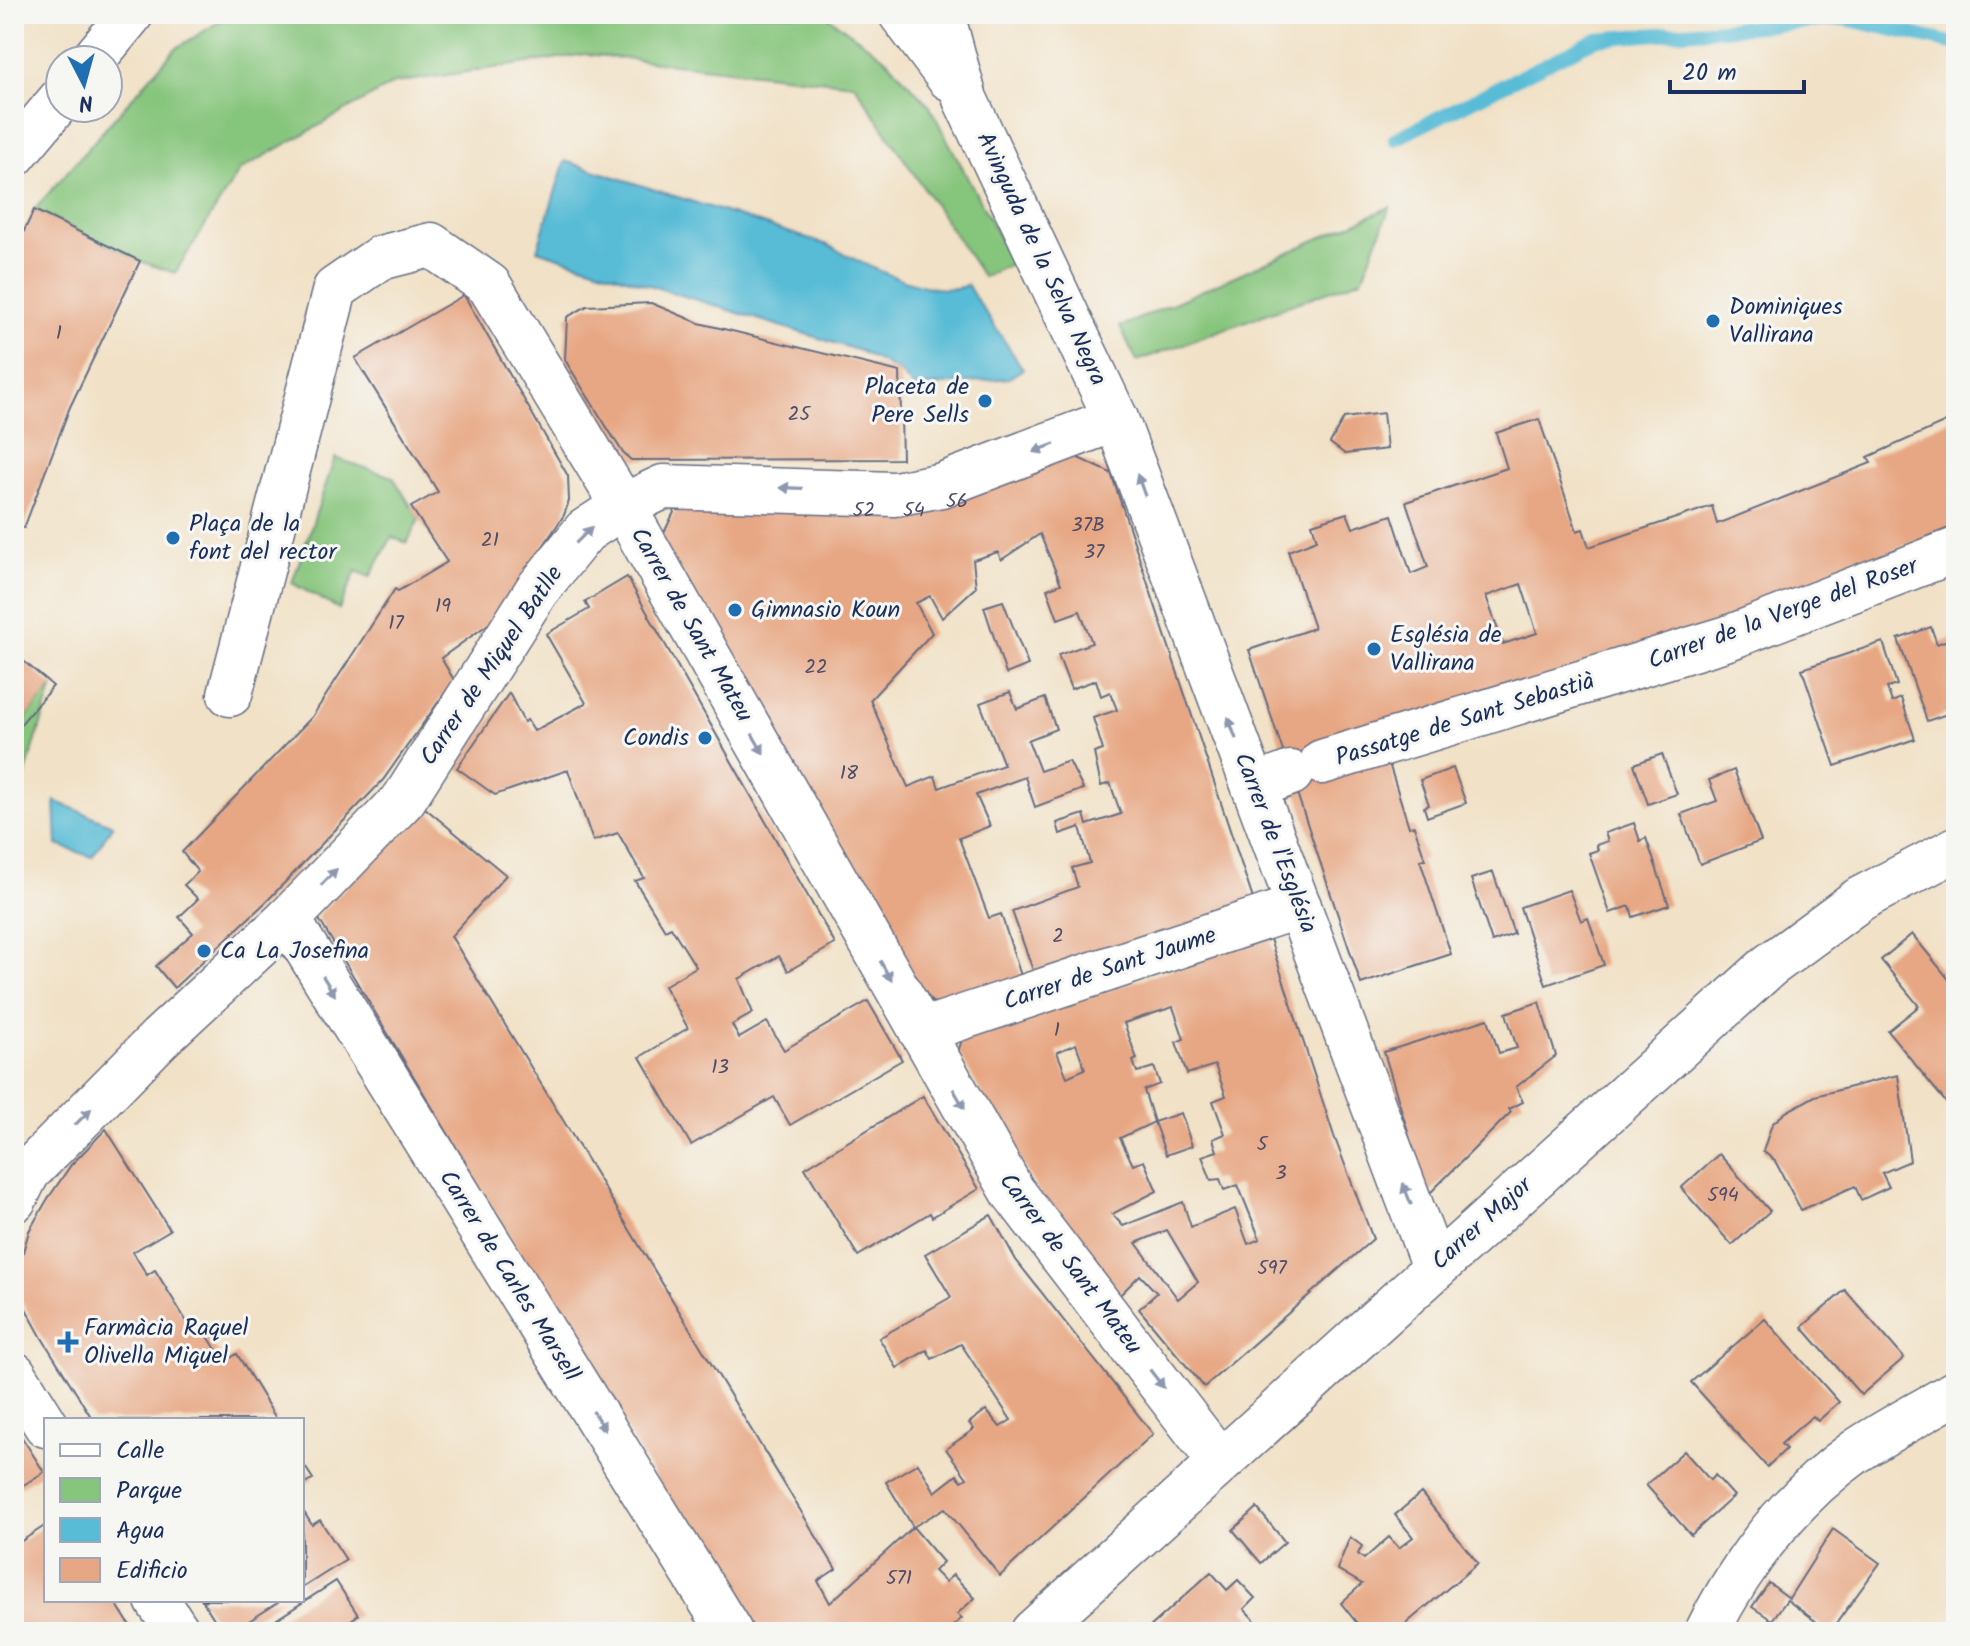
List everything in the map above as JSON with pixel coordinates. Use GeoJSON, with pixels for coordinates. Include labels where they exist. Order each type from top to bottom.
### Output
{"type":"FeatureCollection","features":[{"type":"Feature","properties":{"kind":"street"},"geometry":{"type":"LineString","coordinates":[[106,44],[131,14]]}},
{"type":"Feature","properties":{"kind":"street","name":"Avinguda de la Selva Negra"},"geometry":{"type":"LineString","coordinates":[[901,14],[965,99]]}},
{"type":"Feature","properties":{"kind":"street","name":"Avinguda de la Selva Negra"},"geometry":{"type":"LineString","coordinates":[[942,14],[965,99],[1116,419]]}},
{"type":"Feature","properties":{"kind":"street"},"geometry":{"type":"LineString","coordinates":[[14,155],[44,119]]}},
{"type":"Feature","properties":{"kind":"street","name":"Carrer de Sant Mateu"},"geometry":{"type":"LineString","coordinates":[[230,694],[335,289],[380,258],[431,245],[489,285],[623,506],[1013,1192],[1220,1462]]}},
{"type":"Feature","properties":{"kind":"street","name":"Carrer de Miquel Batlle"},"geometry":{"type":"LineString","coordinates":[[19,1180],[160,1038],[288,919],[404,799],[537,590],[585,531],[623,506],[663,487],[907,492],[942,485],[1116,419]]}},
{"type":"Feature","properties":{"kind":"street","name":"Carrer de l'Església"},"geometry":{"type":"LineString","coordinates":[[1116,419],[1289,774],[1299,906],[1434,1267]]}},
{"type":"Feature","properties":{"kind":"street","name":"Carrer de la Verge del Roser"},"geometry":{"type":"LineString","coordinates":[[1609,677],[1728,638],[1956,550]]}},
{"type":"Feature","properties":{"kind":"street","name":"Passatge de Sant Sebastià"},"geometry":{"type":"LineString","coordinates":[[1289,774],[1609,677]]}},
{"type":"Feature","properties":{"kind":"street","name":"Carrer Major"},"geometry":{"type":"LineString","coordinates":[[1033,1632],[1769,966],[1860,899],[1956,849]]}},
{"type":"Feature","properties":{"kind":"street","name":"Carrer de Sant Jaume"},"geometry":{"type":"LineString","coordinates":[[921,1031],[1299,906]]}},
{"type":"Feature","properties":{"kind":"street","name":"Carrer de Carles Marsell"},"geometry":{"type":"LineString","coordinates":[[288,919],[730,1632]]}},
{"type":"Feature","properties":{"kind":"street"},"geometry":{"type":"LineString","coordinates":[[14,1374],[44,1422]]}},
{"type":"Feature","properties":{"kind":"street"},"geometry":{"type":"LineString","coordinates":[[1707,1632],[1725,1596],[1798,1500],[1858,1450],[1956,1392]]}},
{"type":"Feature","properties":{"kind":"street"},"geometry":{"type":"LineString","coordinates":[[158,1602],[178,1632]]}},
{"type":"Feature","properties":{"kind":"green space"},"geometry":{"type":"Polygon","coordinates":[[[232,14],[824,14],[884,57],[929,105],[1013,263],[983,277],[854,84],[586,54],[395,83],[240,170],[175,273],[140,261],[34,210],[109,124],[124,124],[124,107],[175,49],[232,14]]]}},
{"type":"Feature","properties":{"kind":"green space"},"geometry":{"type":"Polygon","coordinates":[[[1390,207],[1362,279],[1137,361],[1120,327],[1390,207]]]}},
{"type":"Feature","properties":{"kind":"green space"},"geometry":{"type":"Polygon","coordinates":[[[335,458],[393,477],[419,519],[407,543],[392,537],[370,577],[356,571],[339,609],[292,583],[335,458]]]}},
{"type":"Feature","properties":{"kind":"green space"},"geometry":{"type":"Polygon","coordinates":[[[53,686],[14,810],[14,732],[53,686]]]}},
{"type":"Feature","properties":{"kind":"water"},"geometry":{"type":"Polygon","coordinates":[[[565,161],[828,245],[876,269],[916,284],[953,289],[967,285],[1023,369],[1009,378],[914,388],[900,372],[860,351],[537,250],[565,161]]]}},
{"type":"Feature","properties":{"kind":"water"},"geometry":{"type":"Polygon","coordinates":[[[55,801],[113,825],[92,857],[57,845],[55,801]]]}},
{"type":"Feature","properties":{"kind":"building"},"geometry":{"type":"Polygon","coordinates":[[[34,210],[140,261],[70,407],[24,528],[14,524],[14,252],[34,210]]]}},
{"type":"Feature","properties":{"kind":"building"},"geometry":{"type":"Polygon","coordinates":[[[464,295],[568,476],[569,501],[564,515],[494,620],[441,658],[454,680],[383,780],[266,902],[174,988],[156,966],[193,933],[179,917],[198,899],[184,885],[198,872],[182,852],[312,717],[395,589],[398,591],[447,562],[411,507],[438,492],[355,358],[464,295]]]}},
{"type":"Feature","properties":{"kind":"building"},"geometry":{"type":"Polygon","coordinates":[[[651,303],[699,323],[900,372],[902,459],[631,460],[623,453],[565,360],[567,317],[587,306],[651,303]]]}},
{"type":"Feature","properties":{"kind":"building"},"geometry":{"type":"Polygon","coordinates":[[[1383,413],[1387,449],[1345,454],[1330,443],[1344,418],[1383,413]]]}},
{"type":"Feature","properties":{"kind":"building"},"geometry":{"type":"Polygon","coordinates":[[[1539,419],[1577,531],[1583,529],[1589,547],[1712,506],[1717,524],[1871,463],[1868,457],[1950,420],[1956,433],[1956,525],[1387,757],[1409,827],[1414,826],[1425,859],[1420,860],[1451,954],[1361,984],[1249,650],[1314,628],[1288,551],[1317,540],[1312,524],[1347,513],[1353,528],[1392,515],[1411,574],[1428,567],[1406,502],[1507,468],[1496,433],[1539,419]],[[1521,584],[1486,596],[1503,644],[1537,633],[1521,584]]]}},
{"type":"Feature","properties":{"kind":"building"},"geometry":{"type":"Polygon","coordinates":[[[1076,457],[1111,473],[1255,905],[1035,976],[1012,911],[1078,887],[1072,868],[1090,863],[1080,827],[1060,834],[1057,823],[1084,814],[1087,825],[1121,814],[1110,783],[1101,786],[1094,753],[1103,750],[1093,718],[1117,710],[1110,692],[1101,696],[1096,680],[1071,689],[1058,655],[1092,643],[1080,611],[1058,619],[1047,589],[1061,584],[1040,534],[1001,560],[998,552],[973,560],[976,587],[942,618],[930,596],[916,603],[932,633],[870,700],[908,787],[935,776],[939,788],[1004,765],[980,703],[1010,692],[1017,709],[1045,698],[1056,729],[1028,740],[1040,771],[1069,761],[1083,789],[1035,807],[1025,777],[976,795],[990,826],[959,838],[989,918],[1001,914],[1022,979],[944,1005],[932,1002],[899,953],[659,543],[676,508],[1076,457]]]}},
{"type":"Feature","properties":{"kind":"building"},"geometry":{"type":"Polygon","coordinates":[[[627,577],[835,944],[788,971],[779,956],[739,979],[753,1013],[732,1025],[739,1038],[767,1022],[784,1050],[868,1001],[902,1060],[790,1125],[774,1097],[691,1145],[640,1057],[688,1028],[664,986],[696,967],[671,927],[665,930],[635,881],[644,878],[618,833],[593,841],[568,770],[495,795],[457,768],[509,693],[524,722],[527,720],[534,731],[586,703],[546,634],[589,609],[585,602],[627,577]]]}},
{"type":"Feature","properties":{"kind":"building"},"geometry":{"type":"Polygon","coordinates":[[[1003,601],[1028,665],[1006,674],[984,607],[1003,601]]]}},
{"type":"Feature","properties":{"kind":"building"},"geometry":{"type":"Polygon","coordinates":[[[1931,627],[1937,644],[1956,637],[1954,724],[1950,713],[1927,721],[1898,639],[1931,627]]]}},
{"type":"Feature","properties":{"kind":"building"},"geometry":{"type":"Polygon","coordinates":[[[1883,642],[1897,685],[1887,688],[1892,702],[1901,698],[1915,739],[1835,766],[1802,669],[1883,642]]]}},
{"type":"Feature","properties":{"kind":"building"},"geometry":{"type":"Polygon","coordinates":[[[14,653],[53,686],[14,732],[14,653]]]}},
{"type":"Feature","properties":{"kind":"building"},"geometry":{"type":"Polygon","coordinates":[[[1662,754],[1677,794],[1648,804],[1634,764],[1662,754]]]}},
{"type":"Feature","properties":{"kind":"building"},"geometry":{"type":"Polygon","coordinates":[[[1453,768],[1466,803],[1427,817],[1424,807],[1429,805],[1420,780],[1453,768]]]}},
{"type":"Feature","properties":{"kind":"building"},"geometry":{"type":"Polygon","coordinates":[[[1734,770],[1761,841],[1700,864],[1681,814],[1717,801],[1709,780],[1734,770]]]}},
{"type":"Feature","properties":{"kind":"building"},"geometry":{"type":"Polygon","coordinates":[[[425,808],[506,875],[451,936],[836,1569],[818,1581],[830,1603],[913,1527],[943,1562],[934,1571],[945,1582],[953,1575],[975,1598],[957,1614],[962,1618],[946,1632],[748,1632],[317,916],[425,808]]]}},
{"type":"Feature","properties":{"kind":"building"},"geometry":{"type":"Polygon","coordinates":[[[1634,823],[1640,841],[1646,838],[1669,905],[1633,917],[1630,906],[1610,913],[1589,853],[1598,850],[1596,845],[1608,841],[1605,833],[1634,823]]]}},
{"type":"Feature","properties":{"kind":"building"},"geometry":{"type":"Polygon","coordinates":[[[1493,872],[1514,934],[1492,942],[1471,879],[1493,872]]]}},
{"type":"Feature","properties":{"kind":"building"},"geometry":{"type":"Polygon","coordinates":[[[1569,890],[1581,921],[1588,918],[1604,965],[1546,985],[1520,907],[1569,890]]]}},
{"type":"Feature","properties":{"kind":"building"},"geometry":{"type":"Polygon","coordinates":[[[1912,934],[1956,988],[1956,1099],[1948,1105],[1888,1031],[1919,1006],[1881,960],[1912,934]]]}},
{"type":"Feature","properties":{"kind":"building"},"geometry":{"type":"Polygon","coordinates":[[[1269,936],[1334,1136],[1373,1239],[1204,1387],[1139,1309],[1157,1293],[1140,1275],[1118,1297],[1036,1188],[958,1052],[962,1040],[1269,936]],[[1173,1007],[1124,1023],[1137,1059],[1133,1061],[1137,1072],[1154,1067],[1160,1084],[1144,1090],[1154,1122],[1120,1138],[1133,1165],[1144,1161],[1157,1191],[1112,1214],[1123,1226],[1183,1202],[1191,1227],[1235,1209],[1248,1244],[1260,1239],[1238,1185],[1224,1190],[1220,1179],[1211,1180],[1202,1156],[1217,1151],[1213,1139],[1225,1134],[1213,1101],[1226,1096],[1215,1065],[1187,1074],[1176,1042],[1184,1039],[1173,1007]],[[1076,1044],[1057,1052],[1067,1077],[1085,1069],[1076,1044]],[[1167,1230],[1136,1243],[1178,1299],[1198,1282],[1167,1230]]]}},
{"type":"Feature","properties":{"kind":"building"},"geometry":{"type":"Polygon","coordinates":[[[1539,1002],[1556,1056],[1516,1087],[1523,1102],[1509,1109],[1511,1112],[1427,1196],[1384,1052],[1488,1019],[1499,1053],[1517,1048],[1506,1013],[1539,1002]]]}},
{"type":"Feature","properties":{"kind":"building"},"geometry":{"type":"Polygon","coordinates":[[[1898,1075],[1910,1161],[1882,1173],[1889,1187],[1861,1200],[1855,1186],[1801,1210],[1775,1161],[1763,1151],[1772,1124],[1786,1112],[1815,1096],[1898,1075]]]}},
{"type":"Feature","properties":{"kind":"building"},"geometry":{"type":"Polygon","coordinates":[[[923,1096],[979,1189],[932,1217],[930,1213],[858,1256],[805,1168],[923,1096]]]}},
{"type":"Feature","properties":{"kind":"building"},"geometry":{"type":"Polygon","coordinates":[[[1181,1113],[1192,1146],[1166,1155],[1154,1122],[1181,1113]]]}},
{"type":"Feature","properties":{"kind":"building"},"geometry":{"type":"Polygon","coordinates":[[[106,1129],[170,1230],[133,1252],[147,1275],[155,1270],[190,1327],[199,1322],[224,1362],[237,1354],[276,1418],[92,1418],[20,1298],[19,1266],[29,1231],[71,1165],[106,1129]]]}},
{"type":"Feature","properties":{"kind":"building"},"geometry":{"type":"Polygon","coordinates":[[[1719,1154],[1770,1211],[1732,1245],[1681,1188],[1719,1154]]]}},
{"type":"Feature","properties":{"kind":"building"},"geometry":{"type":"Polygon","coordinates":[[[991,1215],[1016,1260],[1153,1434],[1000,1576],[945,1508],[913,1527],[886,1482],[918,1463],[935,1492],[957,1475],[962,1481],[967,1478],[946,1449],[974,1429],[969,1423],[986,1410],[1000,1427],[1011,1420],[961,1344],[932,1359],[927,1350],[897,1368],[879,1338],[951,1297],[925,1254],[991,1215]]]}},
{"type":"Feature","properties":{"kind":"building"},"geometry":{"type":"Polygon","coordinates":[[[1845,1290],[1904,1358],[1861,1395],[1802,1327],[1845,1290]]]}},
{"type":"Feature","properties":{"kind":"building"},"geometry":{"type":"Polygon","coordinates":[[[1765,1319],[1839,1402],[1818,1421],[1813,1416],[1802,1425],[1781,1444],[1786,1449],[1767,1467],[1691,1382],[1765,1319]]]}},
{"type":"Feature","properties":{"kind":"building"},"geometry":{"type":"Polygon","coordinates":[[[14,1425],[44,1472],[14,1491],[14,1425]]]}},
{"type":"Feature","properties":{"kind":"building"},"geometry":{"type":"Polygon","coordinates":[[[1684,1451],[1710,1480],[1715,1475],[1734,1496],[1691,1535],[1646,1485],[1684,1451]]]}},
{"type":"Feature","properties":{"kind":"building"},"geometry":{"type":"Polygon","coordinates":[[[304,1465],[313,1479],[304,1485],[304,1465]]]}},
{"type":"Feature","properties":{"kind":"building"},"geometry":{"type":"Polygon","coordinates":[[[1421,1493],[1478,1563],[1396,1632],[1364,1632],[1341,1603],[1362,1584],[1337,1569],[1350,1537],[1362,1546],[1358,1554],[1364,1559],[1389,1537],[1399,1548],[1413,1537],[1395,1515],[1421,1493]]]}},
{"type":"Feature","properties":{"kind":"building"},"geometry":{"type":"Polygon","coordinates":[[[1257,1508],[1285,1542],[1261,1563],[1233,1530],[1257,1508]]]}},
{"type":"Feature","properties":{"kind":"building"},"geometry":{"type":"Polygon","coordinates":[[[304,1512],[312,1525],[320,1520],[346,1560],[304,1587],[304,1512]]]}},
{"type":"Feature","properties":{"kind":"building"},"geometry":{"type":"Polygon","coordinates":[[[44,1526],[44,1602],[115,1602],[134,1632],[14,1632],[14,1546],[44,1526]]]}},
{"type":"Feature","properties":{"kind":"building"},"geometry":{"type":"Polygon","coordinates":[[[1833,1529],[1880,1563],[1830,1632],[1787,1600],[1772,1620],[1752,1607],[1769,1583],[1789,1598],[1833,1529]]]}},
{"type":"Feature","properties":{"kind":"building"},"geometry":{"type":"Polygon","coordinates":[[[1211,1572],[1227,1590],[1238,1580],[1255,1598],[1244,1609],[1264,1630],[1150,1632],[1148,1629],[1211,1572]]]}},
{"type":"Feature","properties":{"kind":"building"},"geometry":{"type":"Polygon","coordinates":[[[336,1581],[358,1615],[347,1623],[353,1632],[257,1632],[336,1581]]]}},
{"type":"Feature","properties":{"kind":"building"},"geometry":{"type":"Polygon","coordinates":[[[203,1602],[279,1602],[235,1630],[220,1628],[203,1602]]]}},
{"type":"Feature","properties":{"kind":"waterway"},"geometry":{"type":"LineString","coordinates":[[1395,139],[1596,39],[1845,19],[1956,44]]}},
{"type":"Feature","properties":{"kind":"place","name":"Dominiques Vallirana"},"geometry":{"type":"Point","coordinates":[1713,321]}},
{"type":"Feature","properties":{"kind":"place","name":"Placeta de Pere Sells"},"geometry":{"type":"Point","coordinates":[985,401]}},
{"type":"Feature","properties":{"kind":"place","name":"Plaça de la font del rector"},"geometry":{"type":"Point","coordinates":[173,538]}},
{"type":"Feature","properties":{"kind":"place","name":"Gimnasio Koun"},"geometry":{"type":"Point","coordinates":[735,610]}},
{"type":"Feature","properties":{"kind":"place","name":"Església de Vallirana"},"geometry":{"type":"Point","coordinates":[1374,649]}},
{"type":"Feature","properties":{"kind":"place","name":"Condis"},"geometry":{"type":"Point","coordinates":[705,738]}},
{"type":"Feature","properties":{"kind":"place","name":"Ca La Josefina"},"geometry":{"type":"Point","coordinates":[204,951]}},
{"type":"Feature","properties":{"kind":"place","name":"Farmàcia Raquel Olivella Miquel"},"geometry":{"type":"Point","coordinates":[68,1342]}}]}
